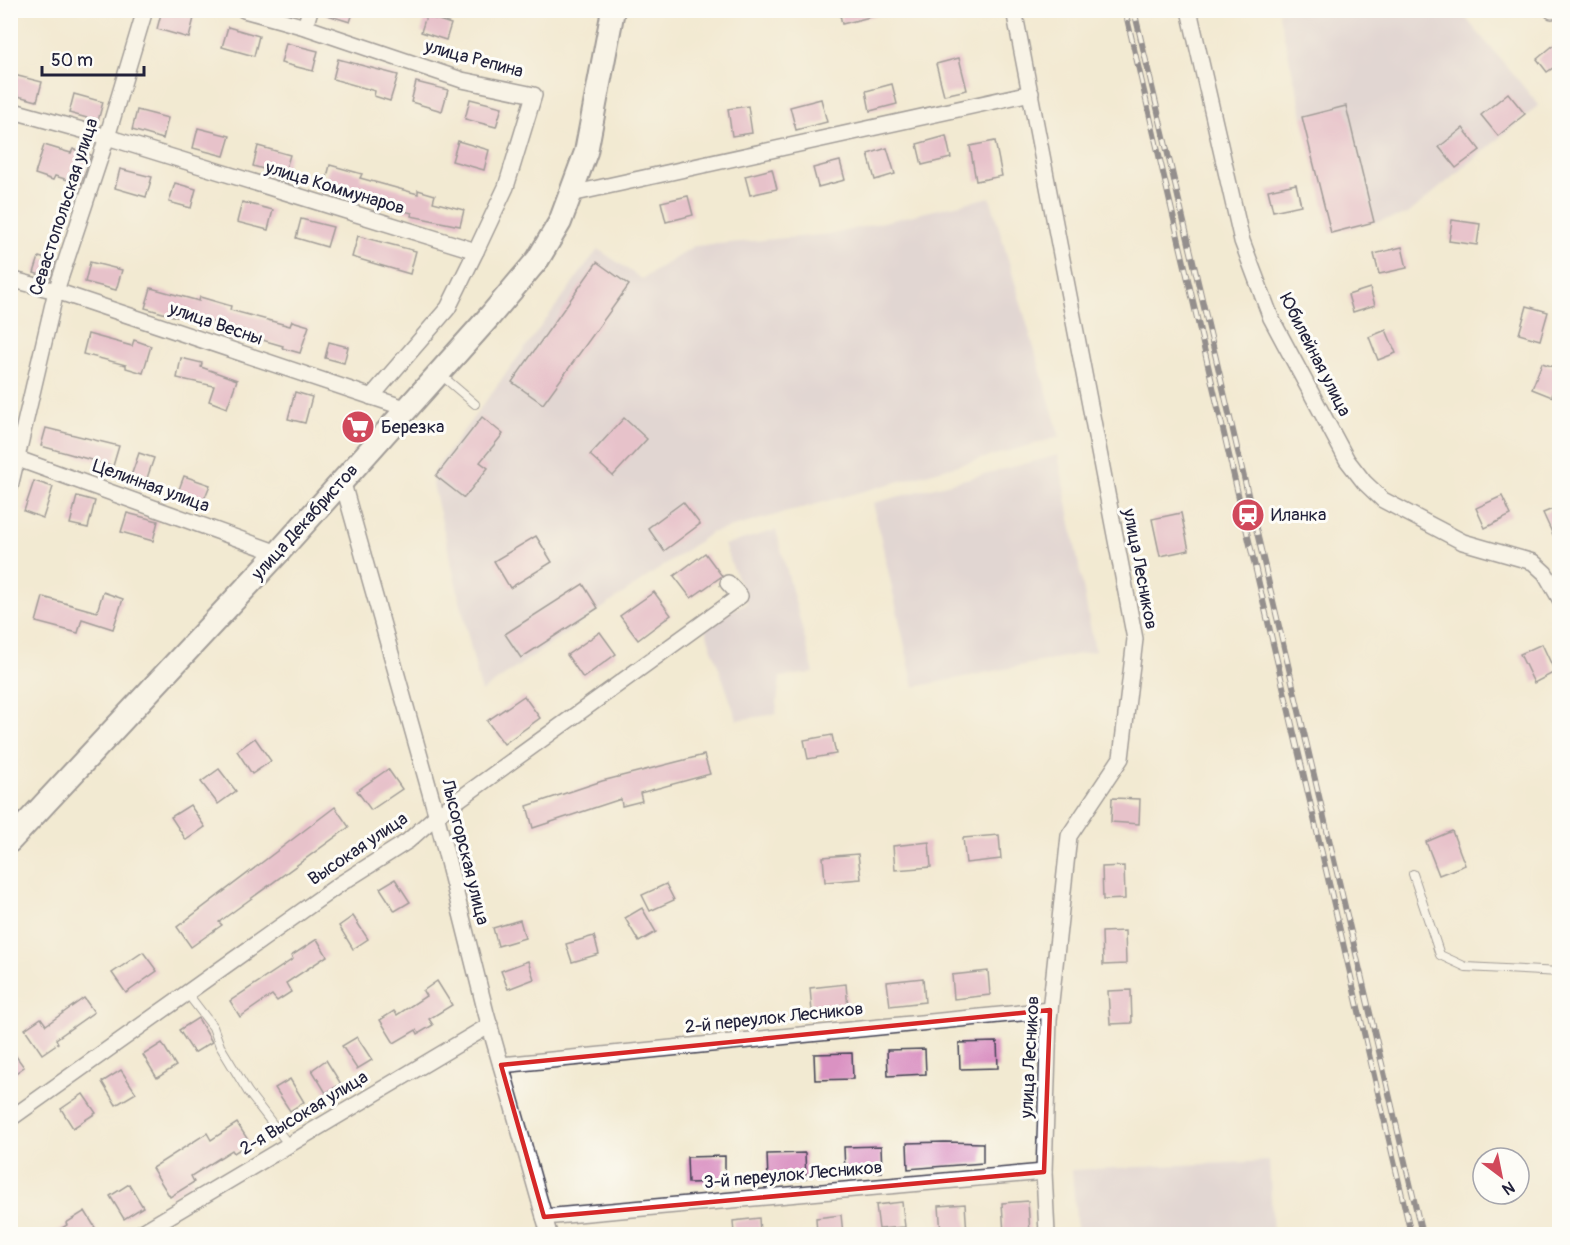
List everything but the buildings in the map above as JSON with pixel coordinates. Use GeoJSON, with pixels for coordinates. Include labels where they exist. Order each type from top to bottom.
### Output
{"type":"FeatureCollection","features":[{"type":"Feature","properties":{"kind":"main road","name":"улица Декабристов"},"geometry":{"type":"LineString","coordinates":[[10,841],[278,553],[408,409],[538,259],[560,222],[586,152],[613,10]]}},
{"type":"Feature","properties":{"kind":"street","name":"Севастопольская улица"},"geometry":{"type":"LineString","coordinates":[[10,487],[14,458],[56,291],[107,137],[145,10]]}},
{"type":"Feature","properties":{"kind":"street","name":"улица Репина"},"geometry":{"type":"LineString","coordinates":[[243,10],[305,27],[462,80],[534,95],[506,187],[476,252]]}},
{"type":"Feature","properties":{"kind":"street"},"geometry":{"type":"LineString","coordinates":[[305,27],[310,10]]}},
{"type":"Feature","properties":{"kind":"street","name":"улица Лесников"},"geometry":{"type":"LineString","coordinates":[[1014,10],[1104,489],[1135,639],[1121,758],[1069,836],[1050,1010],[1044,1172],[1047,1234]]}},
{"type":"Feature","properties":{"kind":"street","name":"Юбилейная улица"},"geometry":{"type":"LineString","coordinates":[[1189,10],[1242,241],[1271,318],[1347,460],[1364,482],[1383,500],[1463,542],[1533,562],[1545,573],[1560,599]]}},
{"type":"Feature","properties":{"kind":"street"},"geometry":{"type":"LineString","coordinates":[[571,194],[1031,93]]}},
{"type":"Feature","properties":{"kind":"street","name":"улица Коммунаров"},"geometry":{"type":"LineString","coordinates":[[10,110],[107,137],[476,252]]}},
{"type":"Feature","properties":{"kind":"street"},"geometry":{"type":"LineString","coordinates":[[371,397],[447,308],[476,252]]}},
{"type":"Feature","properties":{"kind":"street","name":"улица Весны"},"geometry":{"type":"LineString","coordinates":[[10,279],[56,291],[408,409]]}},
{"type":"Feature","properties":{"kind":"street","name":"Целинная улица"},"geometry":{"type":"LineString","coordinates":[[14,458],[278,553]]}},
{"type":"Feature","properties":{"kind":"street","name":"Лысогорская улица"},"geometry":{"type":"LineString","coordinates":[[342,480],[549,1234]]}},
{"type":"Feature","properties":{"kind":"street","name":"Высокая улица"},"geometry":{"type":"LineString","coordinates":[[10,1119],[340,884],[408,841],[436,816],[740,596],[728,583]]}},
{"type":"Feature","properties":{"kind":"street","name":"2-й переулок Лесников"},"geometry":{"type":"LineString","coordinates":[[501,1065],[1050,1010]]}},
{"type":"Feature","properties":{"kind":"street","name":"2-я Высокая улица"},"geometry":{"type":"LineString","coordinates":[[139,1234],[490,1025]]}},
{"type":"Feature","properties":{"kind":"street","name":"3-й переулок Лесников"},"geometry":{"type":"LineString","coordinates":[[544,1217],[1044,1172]]}},
{"type":"Feature","properties":{"kind":"lane"},"geometry":{"type":"LineString","coordinates":[[439,373],[476,404]]}},
{"type":"Feature","properties":{"kind":"lane"},"geometry":{"type":"LineString","coordinates":[[1413,874],[1440,956],[1466,967],[1560,972]]}},
{"type":"Feature","properties":{"kind":"lane"},"geometry":{"type":"LineString","coordinates":[[187,993],[213,1027],[220,1046],[248,1092],[289,1145]]}},
{"type":"Feature","properties":{"kind":"highlighted area"},"geometry":{"type":"Polygon","coordinates":[[[1050,1010],[1044,1172],[544,1217],[501,1065],[1050,1010]]]}},
{"type":"Feature","properties":{"kind":"shaded area"},"geometry":{"type":"Polygon","coordinates":[[[1278,11],[1460,11],[1539,105],[1408,214],[1331,233],[1278,11]]]}},
{"type":"Feature","properties":{"kind":"shaded area"},"geometry":{"type":"Polygon","coordinates":[[[990,197],[1060,437],[711,533],[481,692],[431,475],[598,249],[642,279],[694,246],[832,234],[990,197]]]}},
{"type":"Feature","properties":{"kind":"shaded area"},"geometry":{"type":"Polygon","coordinates":[[[1058,455],[1095,651],[914,687],[873,503],[1058,455]]]}},
{"type":"Feature","properties":{"kind":"shaded area"},"geometry":{"type":"Polygon","coordinates":[[[776,530],[814,673],[780,677],[776,714],[737,720],[703,623],[747,603],[724,545],[776,530]]]}},
{"type":"Feature","properties":{"kind":"shaded area"},"geometry":{"type":"Polygon","coordinates":[[[1269,1161],[1273,1234],[1077,1234],[1072,1170],[1269,1161]]]}},
{"type":"Feature","properties":{"kind":"railway"},"geometry":{"type":"LineString","coordinates":[[1125,10],[1411,1234]]}},
{"type":"Feature","properties":{"kind":"railway"},"geometry":{"type":"LineString","coordinates":[[1134,10],[1422,1234]]}},
{"type":"Feature","properties":{"kind":"place","name":"Березка"},"geometry":{"type":"Point","coordinates":[358,427]}},
{"type":"Feature","properties":{"kind":"place","name":"Иланка"},"geometry":{"type":"Point","coordinates":[1248,515]}}]}
